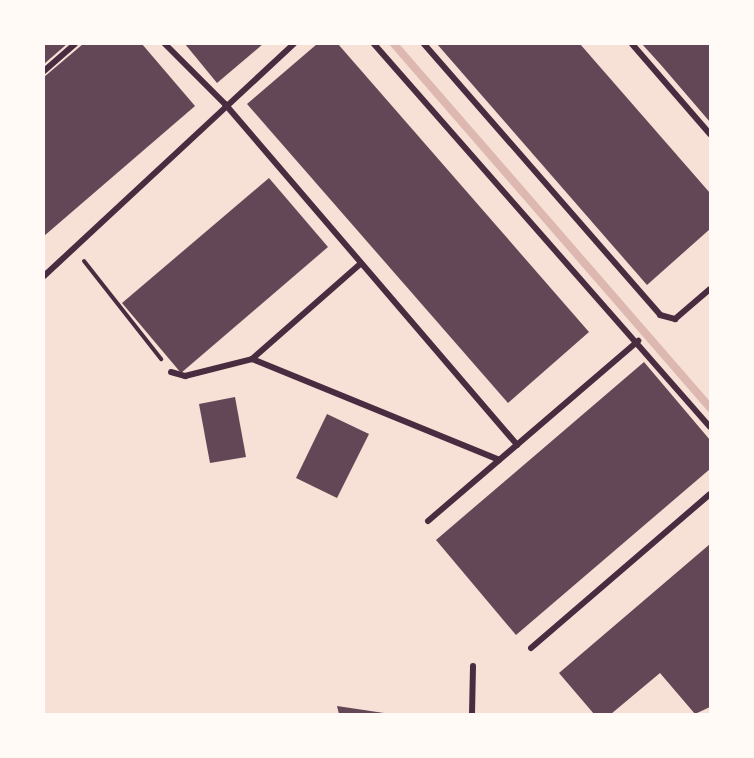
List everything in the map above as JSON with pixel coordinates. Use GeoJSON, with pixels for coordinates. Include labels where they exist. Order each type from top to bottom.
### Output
{"type":"FeatureCollection","features":[{"type":"Feature","properties":{"kind":"street"},"geometry":{"type":"LineString","coordinates":[[44,71],[75,44]]}},
{"type":"Feature","properties":{"kind":"street"},"geometry":{"type":"LineString","coordinates":[[165,44],[225,104],[517,445]]}},
{"type":"Feature","properties":{"kind":"street"},"geometry":{"type":"LineString","coordinates":[[44,276],[225,104],[294,44]]}},
{"type":"Feature","properties":{"kind":"street"},"geometry":{"type":"LineString","coordinates":[[374,44],[638,341],[711,427]]}},
{"type":"Feature","properties":{"kind":"street"},"geometry":{"type":"LineString","coordinates":[[424,44],[660,315],[675,319],[711,289]]}},
{"type":"Feature","properties":{"kind":"street"},"geometry":{"type":"LineString","coordinates":[[632,44],[711,134]]}},
{"type":"Feature","properties":{"kind":"street"},"geometry":{"type":"LineString","coordinates":[[171,372],[185,376],[252,359],[360,264]]}},
{"type":"Feature","properties":{"kind":"street"},"geometry":{"type":"LineString","coordinates":[[428,522],[638,341]]}},
{"type":"Feature","properties":{"kind":"street"},"geometry":{"type":"LineString","coordinates":[[252,359],[499,460]]}},
{"type":"Feature","properties":{"kind":"street"},"geometry":{"type":"LineString","coordinates":[[531,648],[711,494]]}},
{"type":"Feature","properties":{"kind":"street"},"geometry":{"type":"LineString","coordinates":[[472,666],[472,714]]}},
{"type":"Feature","properties":{"kind":"path"},"geometry":{"type":"LineString","coordinates":[[74,249],[171,372]]}},
{"type":"Feature","properties":{"kind":"building"},"geometry":{"type":"Polygon","coordinates":[[[44,44],[67,44],[44,64],[44,44]]]}},
{"type":"Feature","properties":{"kind":"building"},"geometry":{"type":"Polygon","coordinates":[[[83,44],[142,44],[195,106],[44,236],[44,77],[83,44]]]}},
{"type":"Feature","properties":{"kind":"building"},"geometry":{"type":"Polygon","coordinates":[[[185,44],[263,44],[217,83],[185,44]]]}},
{"type":"Feature","properties":{"kind":"building"},"geometry":{"type":"Polygon","coordinates":[[[317,44],[338,44],[589,332],[508,403],[247,104],[317,44]]]}},
{"type":"Feature","properties":{"kind":"building"},"geometry":{"type":"Polygon","coordinates":[[[437,44],[580,44],[710,193],[710,229],[647,285],[437,44]]]}},
{"type":"Feature","properties":{"kind":"building"},"geometry":{"type":"Polygon","coordinates":[[[642,44],[710,44],[710,122],[661,65],[642,44]]]}},
{"type":"Feature","properties":{"kind":"building"},"geometry":{"type":"Polygon","coordinates":[[[269,178],[328,247],[181,373],[122,303],[269,178]]]}},
{"type":"Feature","properties":{"kind":"building"},"geometry":{"type":"Polygon","coordinates":[[[644,362],[710,440],[710,469],[516,635],[436,540],[644,362]]]}},
{"type":"Feature","properties":{"kind":"building"},"geometry":{"type":"Polygon","coordinates":[[[235,397],[246,457],[210,463],[199,404],[235,397]]]}},
{"type":"Feature","properties":{"kind":"building"},"geometry":{"type":"Polygon","coordinates":[[[327,414],[369,434],[337,498],[296,478],[327,414]]]}},
{"type":"Feature","properties":{"kind":"building"},"geometry":{"type":"Polygon","coordinates":[[[710,544],[710,707],[695,714],[660,673],[611,714],[594,714],[559,673],[710,544]]]}},
{"type":"Feature","properties":{"kind":"building"},"geometry":{"type":"Polygon","coordinates":[[[337,706],[384,713],[384,714],[339,714],[337,706]]]}},
{"type":"Feature","properties":{"kind":"waterway"},"geometry":{"type":"LineString","coordinates":[[394,44],[710,408]]}}]}
